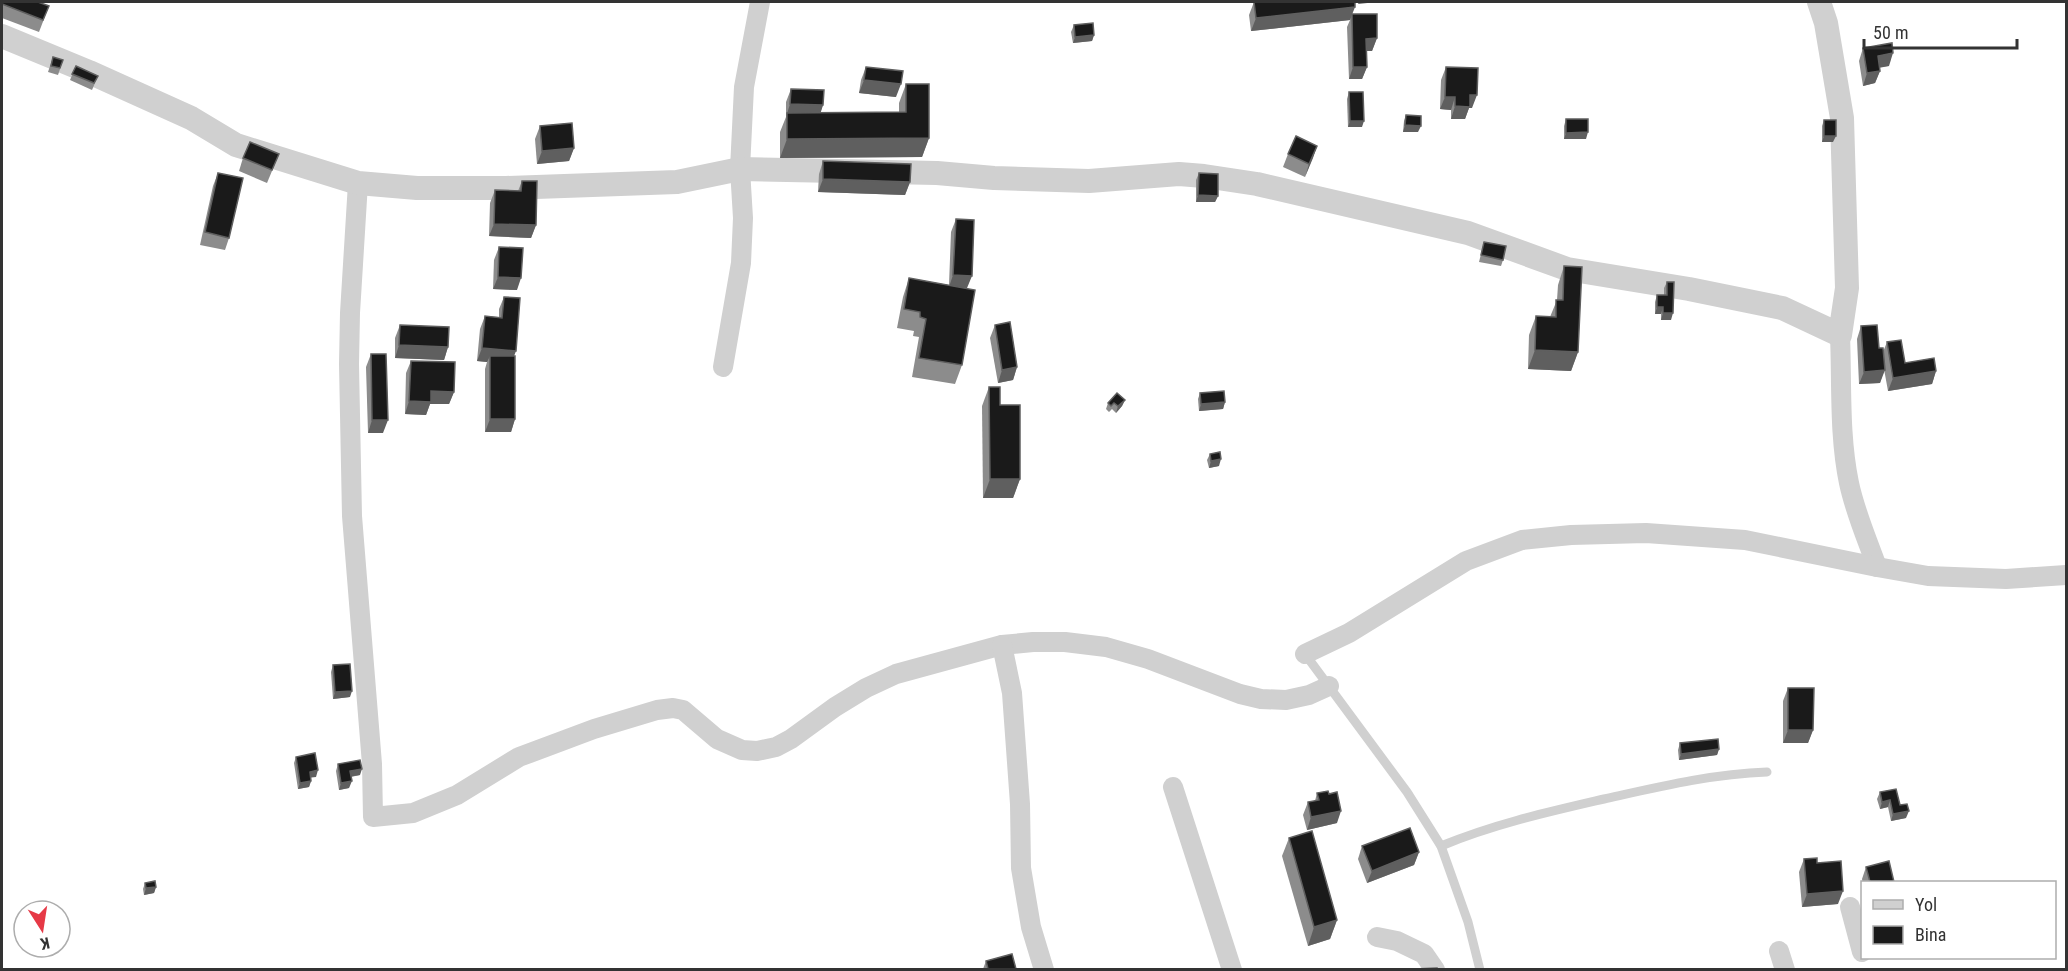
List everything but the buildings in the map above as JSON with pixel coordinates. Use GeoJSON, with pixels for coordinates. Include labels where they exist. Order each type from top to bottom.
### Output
{"type":"FeatureCollection","features":[{"type":"Feature","properties":{"kind":"street"},"geometry":{"type":"LineString","coordinates":[[723,367],[741,263],[744,218],[740,169],[744,87],[760,2]]}},
{"type":"Feature","properties":{"kind":"street"},"geometry":{"type":"LineString","coordinates":[[1819,2],[1826,23],[1842,118],[1847,288],[1840,335],[1845,460],[1853,501],[1877,567]]}},
{"type":"Feature","properties":{"kind":"street"},"geometry":{"type":"LineString","coordinates":[[2,36],[191,118],[236,145],[358,183],[417,188],[484,188],[677,182],[740,169],[937,173],[994,178],[1089,181],[1179,174],[1257,184],[1468,233],[1567,269],[1689,289],[1782,308],[1840,335]]}},
{"type":"Feature","properties":{"kind":"street"},"geometry":{"type":"LineString","coordinates":[[358,183],[348,364],[352,516],[372,764],[373,817],[413,813],[457,795],[519,757],[594,729],[657,710],[673,708],[683,710],[717,739],[742,750],[757,751],[776,747],[866,688],[896,674],[1002,645],[1065,642],[1106,647],[1148,658],[1240,694],[1261,699],[1286,700],[1309,695],[1329,686]]}},
{"type":"Feature","properties":{"kind":"street"},"geometry":{"type":"LineString","coordinates":[[1305,654],[1349,633],[1466,561],[1522,540],[1571,535],[1646,533],[1745,540],[1928,576],[2006,579],[2067,575]]}},
{"type":"Feature","properties":{"kind":"street"},"geometry":{"type":"LineString","coordinates":[[1002,645],[1012,693],[1020,804],[1021,868],[1031,927],[1044,969]]}},
{"type":"Feature","properties":{"kind":"street"},"geometry":{"type":"LineString","coordinates":[[1173,787],[1232,969]]}},
{"type":"Feature","properties":{"kind":"street"},"geometry":{"type":"LineString","coordinates":[[1850,907],[1861,945]]}},
{"type":"Feature","properties":{"kind":"street"},"geometry":{"type":"LineString","coordinates":[[1377,937],[1397,941],[1424,954],[1435,969]]}},
{"type":"Feature","properties":{"kind":"lane"},"geometry":{"type":"LineString","coordinates":[[1305,654],[1407,792],[1441,846],[1468,922],[1480,969]]}},
{"type":"Feature","properties":{"kind":"lane"},"geometry":{"type":"LineString","coordinates":[[1441,846],[1490,827],[1532,815],[1681,782],[1716,776],[1767,772]]}}]}
